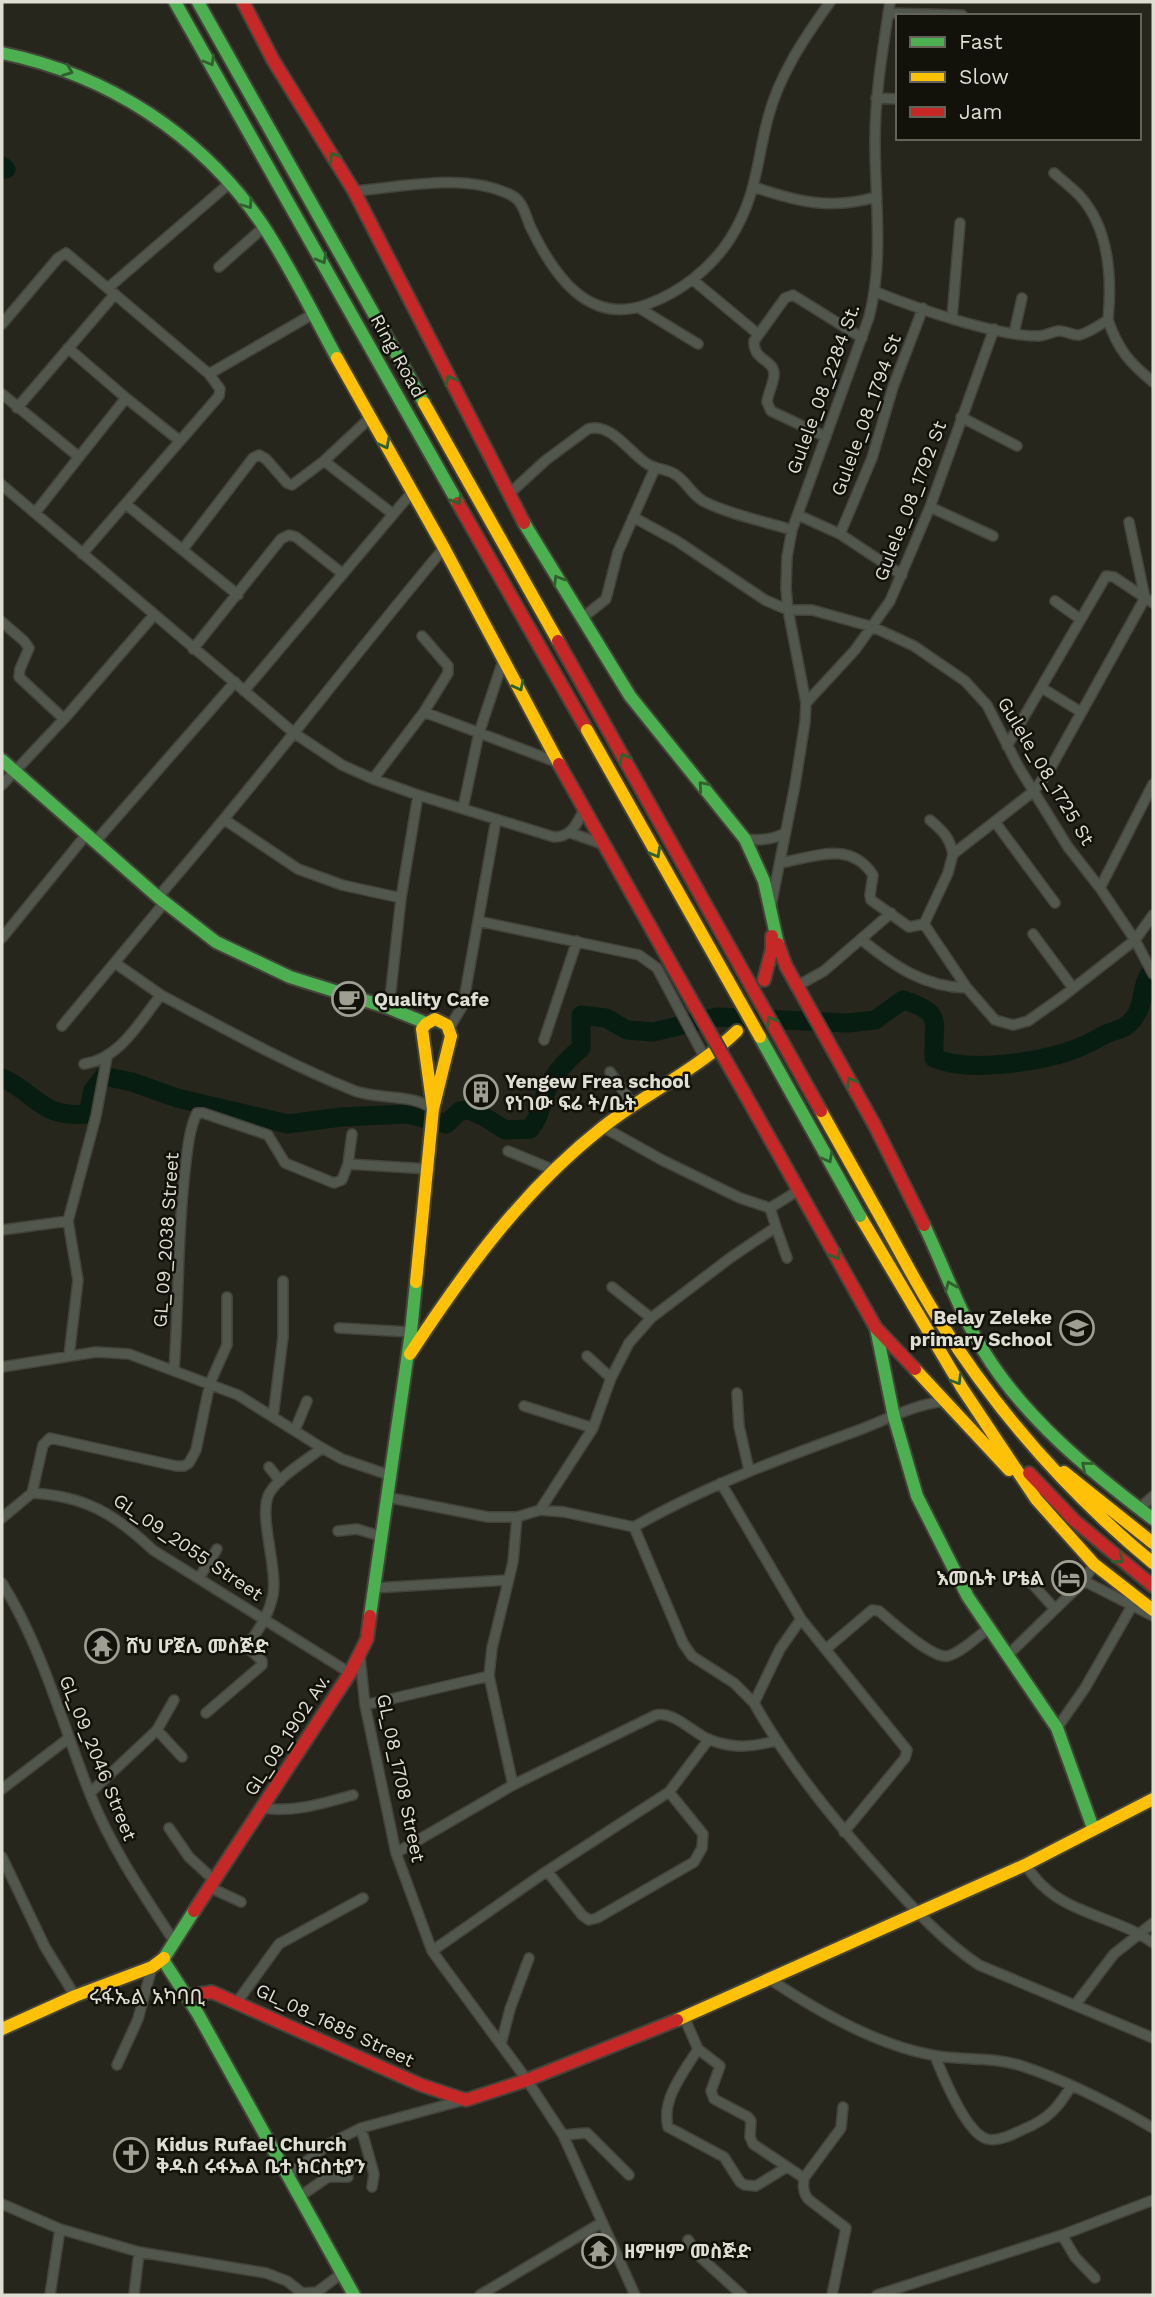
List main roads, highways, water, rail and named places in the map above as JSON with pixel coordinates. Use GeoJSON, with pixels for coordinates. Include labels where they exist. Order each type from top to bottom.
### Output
{"type":"FeatureCollection","features":[{"type":"Feature","properties":{"kind":"main road","name":"Ring Road"},"geometry":{"type":"LineString","coordinates":[[176,2],[860,1216],[962,1388],[1000,1443]]}},
{"type":"Feature","properties":{"kind":"main road","name":"Ring Road"},"geometry":{"type":"LineString","coordinates":[[198,2],[946,1332],[1013,1426]]}},
{"type":"Feature","properties":{"kind":"main road"},"geometry":{"type":"LineString","coordinates":[[243,2],[273,60],[354,191],[509,494],[581,619],[630,696],[746,839],[764,881],[778,944],[786,965],[887,1149],[931,1239],[957,1302],[983,1350],[1041,1425],[1066,1449],[1153,1519]]}},
{"type":"Feature","properties":{"kind":"main road"},"geometry":{"type":"LineString","coordinates":[[2,53],[45,62],[116,93],[145,109],[211,160],[231,182],[264,227],[371,417],[559,763],[876,1328],[1094,1564],[1153,1610]]}},
{"type":"Feature","properties":{"kind":"main road"},"geometry":{"type":"LineString","coordinates":[[2,760],[161,900],[216,942],[290,976],[426,1023]]}},
{"type":"Feature","properties":{"kind":"main road"},"geometry":{"type":"LineString","coordinates":[[764,980],[772,949],[771,907]]}},
{"type":"Feature","properties":{"kind":"main road"},"geometry":{"type":"LineString","coordinates":[[769,967],[779,962],[786,965]]}},
{"type":"Feature","properties":{"kind":"main road"},"geometry":{"type":"LineString","coordinates":[[434,1018],[443,1020],[450,1027],[451,1035],[433,1109],[422,1029],[434,1018]]}},
{"type":"Feature","properties":{"kind":"main road"},"geometry":{"type":"LineString","coordinates":[[408,1357],[475,1258],[554,1170],[603,1126],[706,1059],[737,1031]]}},
{"type":"Feature","properties":{"kind":"main road"},"geometry":{"type":"LineString","coordinates":[[423,1041],[432,1047],[442,1047],[448,1041]]}},
{"type":"Feature","properties":{"kind":"main road","name":"GL_09_1902 Av."},"geometry":{"type":"LineString","coordinates":[[164,1958],[351,1673],[367,1639],[408,1357],[433,1109]]}},
{"type":"Feature","properties":{"kind":"main road"},"geometry":{"type":"LineString","coordinates":[[876,1328],[894,1417],[917,1496],[968,1597],[1058,1728],[1093,1828],[1153,1800]]}},
{"type":"Feature","properties":{"kind":"main road"},"geometry":{"type":"LineString","coordinates":[[1013,1426],[1071,1479],[1153,1543]]}},
{"type":"Feature","properties":{"kind":"main road"},"geometry":{"type":"LineString","coordinates":[[1013,1426],[1068,1489],[1153,1563]]}},
{"type":"Feature","properties":{"kind":"main road"},"geometry":{"type":"LineString","coordinates":[[1000,1443],[1036,1499]]}},
{"type":"Feature","properties":{"kind":"main road"},"geometry":{"type":"LineString","coordinates":[[1000,1443],[1075,1521],[1153,1586]]}},
{"type":"Feature","properties":{"kind":"main road","name":"GL_08_1685 Street"},"geometry":{"type":"LineString","coordinates":[[187,1996],[212,1992],[421,2085],[466,2099],[527,2080],[684,2017],[1025,1865],[1093,1828]]}},
{"type":"Feature","properties":{"kind":"main road"},"geometry":{"type":"LineString","coordinates":[[2,2029],[75,1996],[152,1967],[164,1958]]}},
{"type":"Feature","properties":{"kind":"main road"},"geometry":{"type":"LineString","coordinates":[[164,1958],[164,1964],[187,1996],[354,2295]]}},
{"type":"Feature","properties":{"kind":"waterway"},"geometry":{"type":"LineString","coordinates":[[2,166],[6,169]]}},
{"type":"Feature","properties":{"kind":"waterway"},"geometry":{"type":"LineString","coordinates":[[2,1078],[49,1109],[72,1114],[88,1114],[93,1090],[104,1076],[132,1082],[177,1098],[288,1124],[341,1117],[408,1114],[446,1124],[460,1111],[469,1110],[505,1130],[530,1129],[538,1117],[554,1077],[581,1048],[581,1015],[606,1018],[627,1030],[653,1032],[717,1017],[847,1023],[875,1020],[903,1000],[917,1005],[931,1015],[935,1028],[934,1058],[949,1063],[989,1065],[1053,1056],[1124,1027],[1138,1012],[1145,983],[1153,970]]}},
{"type":"Feature","properties":{"kind":"place","name":"Quality Cafe"},"geometry":{"type":"Point","coordinates":[349,999]}},
{"type":"Feature","properties":{"kind":"place","name":"Yengew Frea school የነገው ፍሬ ት/ቤት"},"geometry":{"type":"Point","coordinates":[481,1092]}},
{"type":"Feature","properties":{"kind":"place","name":"Belay Zeleke primary School"},"geometry":{"type":"Point","coordinates":[1077,1328]}},
{"type":"Feature","properties":{"kind":"place","name":"እመቤት ሆቴል"},"geometry":{"type":"Point","coordinates":[1069,1578]}},
{"type":"Feature","properties":{"kind":"place","name":"ሸህ ሆጀሌ መስጅድ"},"geometry":{"type":"Point","coordinates":[102,1646]}},
{"type":"Feature","properties":{"kind":"place","name":"Kidus Rufael Church ቅዱስ ሩፋኤል ቤተ ክርስቲያን"},"geometry":{"type":"Point","coordinates":[131,2155]}},
{"type":"Feature","properties":{"kind":"place","name":"ዘምዘም መስጅድ"},"geometry":{"type":"Point","coordinates":[599,2251]}},
{"type":"Feature","properties":{"kind":"district","name":"ሩፋኤል አካባቢ"},"geometry":{"type":"Point","coordinates":[147,1996]}}]}
